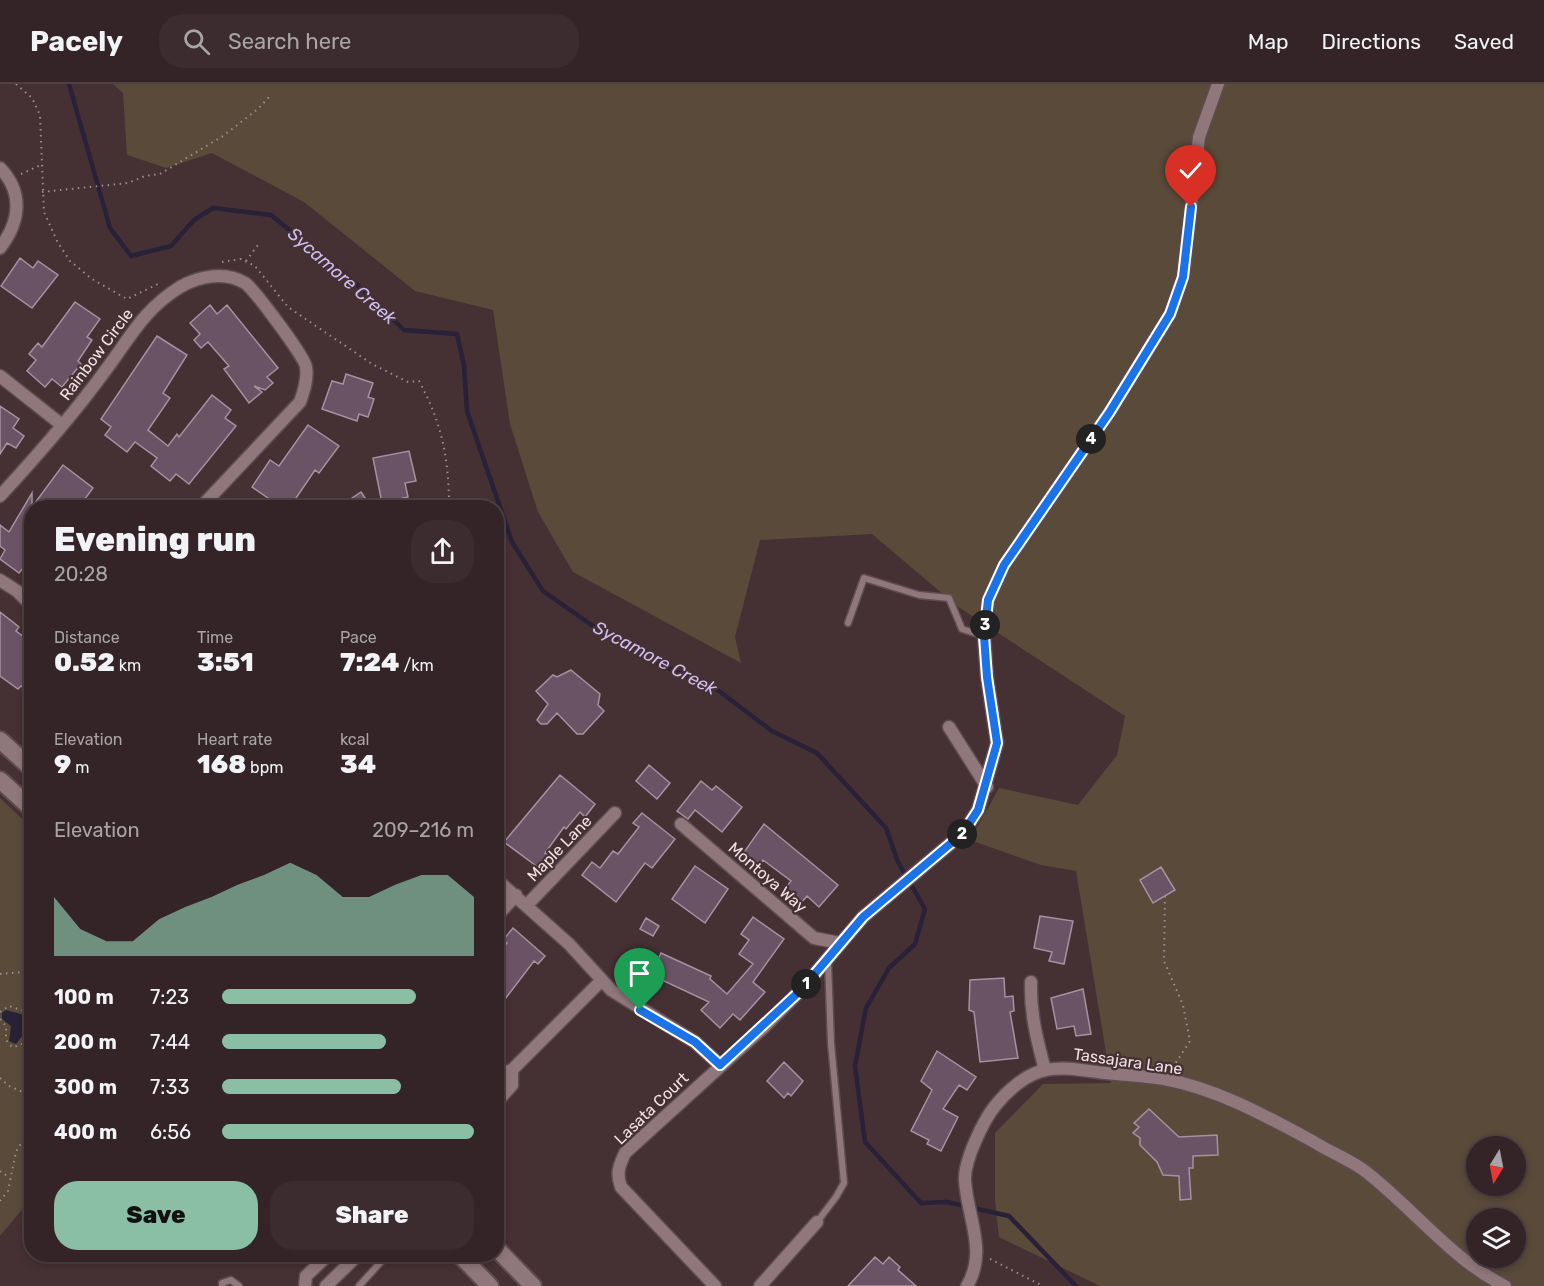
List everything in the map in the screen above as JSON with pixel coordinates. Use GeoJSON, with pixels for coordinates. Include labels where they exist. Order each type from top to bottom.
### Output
{"type":"FeatureCollection","features":[{"type":"Feature","properties":{"kind":"main road"},"geometry":{"type":"LineString","coordinates":[[0,740],[24,762]]}},
{"type":"Feature","properties":{"kind":"main road"},"geometry":{"type":"LineString","coordinates":[[0,780],[24,802]]}},
{"type":"Feature","properties":{"kind":"main road"},"geometry":{"type":"LineString","coordinates":[[504,1256],[533,1286]]}},
{"type":"Feature","properties":{"kind":"main road"},"geometry":{"type":"LineString","coordinates":[[467,1262],[490,1286]]}},
{"type":"Feature","properties":{"kind":"street","name":"Lasata Court"},"geometry":{"type":"LineString","coordinates":[[715,1286],[621,1187],[618,1167],[625,1153],[801,990],[863,917],[963,833],[978,810],[987,787],[997,743],[987,677],[984,636],[988,600],[1004,565],[1109,413],[1170,314],[1183,277],[1200,137],[1218,84]]}},
{"type":"Feature","properties":{"kind":"street"},"geometry":{"type":"LineString","coordinates":[[0,168],[16,193],[18,211],[15,224],[0,248]]}},
{"type":"Feature","properties":{"kind":"street","name":"Rainbow Circle"},"geometry":{"type":"LineString","coordinates":[[0,496],[106,370],[129,333],[161,300],[182,286],[204,277],[227,276],[246,284],[297,348],[306,366],[306,387],[300,402],[208,500]]}},
{"type":"Feature","properties":{"kind":"street"},"geometry":{"type":"LineString","coordinates":[[0,375],[62,425]]}},
{"type":"Feature","properties":{"kind":"street"},"geometry":{"type":"LineString","coordinates":[[0,580],[24,598]]}},
{"type":"Feature","properties":{"kind":"street"},"geometry":{"type":"LineString","coordinates":[[949,727],[987,787]]}},
{"type":"Feature","properties":{"kind":"street","name":"Maple Lane"},"geometry":{"type":"LineString","coordinates":[[527,905],[615,813]]}},
{"type":"Feature","properties":{"kind":"street","name":"Montoya Way"},"geometry":{"type":"LineString","coordinates":[[681,824],[814,938],[840,943]]}},
{"type":"Feature","properties":{"kind":"street"},"geometry":{"type":"LineString","coordinates":[[504,885],[569,944],[611,990],[695,1042],[720,1065]]}},
{"type":"Feature","properties":{"kind":"street"},"geometry":{"type":"LineString","coordinates":[[504,908],[516,895]]}},
{"type":"Feature","properties":{"kind":"street"},"geometry":{"type":"LineString","coordinates":[[504,1073],[512,1070],[602,980]]}},
{"type":"Feature","properties":{"kind":"street"},"geometry":{"type":"LineString","coordinates":[[1031,982],[1030,1003],[1045,1070]]}},
{"type":"Feature","properties":{"kind":"street","name":"Tassajara Lane"},"geometry":{"type":"LineString","coordinates":[[967,1286],[974,1274],[977,1251],[965,1181],[966,1164],[994,1107],[1016,1085],[1045,1070],[1075,1069],[1164,1079],[1210,1092],[1255,1109],[1364,1171],[1463,1259],[1485,1276],[1505,1286]]}},
{"type":"Feature","properties":{"kind":"street"},"geometry":{"type":"LineString","coordinates":[[504,1094],[512,1085],[512,1070]]}},
{"type":"Feature","properties":{"kind":"street"},"geometry":{"type":"LineString","coordinates":[[760,1286],[817,1222]]}},
{"type":"Feature","properties":{"kind":"street"},"geometry":{"type":"LineString","coordinates":[[305,1286],[306,1276],[321,1262]]}},
{"type":"Feature","properties":{"kind":"street"},"geometry":{"type":"LineString","coordinates":[[326,1286],[351,1262]]}},
{"type":"Feature","properties":{"kind":"lane"},"geometry":{"type":"LineString","coordinates":[[848,623],[864,578],[919,595],[949,598],[962,629],[984,636]]}},
{"type":"Feature","properties":{"kind":"lane"},"geometry":{"type":"LineString","coordinates":[[817,1222],[836,1197],[844,1176],[832,1054],[828,957]]}},
{"type":"Feature","properties":{"kind":"lane"},"geometry":{"type":"LineString","coordinates":[[359,1286],[381,1262]]}},
{"type":"Feature","properties":{"kind":"lane"},"geometry":{"type":"LineString","coordinates":[[222,1286],[222,1283],[231,1280],[239,1286]]}},
{"type":"Feature","properties":{"kind":"path"},"geometry":{"type":"LineString","coordinates":[[16,84],[32,98],[40,115],[40,165],[44,212],[58,243],[70,261],[93,279],[127,299],[166,280]]}},
{"type":"Feature","properties":{"kind":"path"},"geometry":{"type":"LineString","coordinates":[[42,192],[128,183],[179,165],[258,110],[270,96]]}},
{"type":"Feature","properties":{"kind":"path"},"geometry":{"type":"LineString","coordinates":[[9,179],[40,165]]}},
{"type":"Feature","properties":{"kind":"path"},"geometry":{"type":"LineString","coordinates":[[246,261],[258,245]]}},
{"type":"Feature","properties":{"kind":"path"},"geometry":{"type":"LineString","coordinates":[[218,262],[241,259],[255,266],[288,307],[372,364],[408,382],[419,381],[443,435],[449,477],[449,500]]}},
{"type":"Feature","properties":{"kind":"path"},"geometry":{"type":"LineString","coordinates":[[1164,1079],[1191,1041],[1183,1005],[1164,961],[1165,896]]}},
{"type":"Feature","properties":{"kind":"path"},"geometry":{"type":"LineString","coordinates":[[0,974],[24,971]]}},
{"type":"Feature","properties":{"kind":"path"},"geometry":{"type":"LineString","coordinates":[[0,1012],[9,1006],[21,1012],[24,1009]]}},
{"type":"Feature","properties":{"kind":"path"},"geometry":{"type":"LineString","coordinates":[[0,1019],[6,1026],[6,1040],[12,1047],[21,1045],[24,1040]]}},
{"type":"Feature","properties":{"kind":"path"},"geometry":{"type":"LineString","coordinates":[[0,1078],[24,1092]]}},
{"type":"Feature","properties":{"kind":"path"},"geometry":{"type":"LineString","coordinates":[[0,1201],[8,1191],[16,1152],[24,1138]]}},
{"type":"Feature","properties":{"kind":"path"},"geometry":{"type":"LineString","coordinates":[[0,1171],[9,1178]]}},
{"type":"Feature","properties":{"kind":"path"},"geometry":{"type":"LineString","coordinates":[[977,1251],[1044,1286]]}},
{"type":"Feature","properties":{"kind":"shaded area"},"geometry":{"type":"Polygon","coordinates":[[[113,84],[1544,84],[1544,1286],[1100,1286],[999,1237],[995,1201],[995,1133],[1043,1084],[1111,1083],[1076,871],[1041,865],[970,840],[999,788],[1078,805],[1117,755],[1125,716],[957,606],[872,534],[760,540],[735,637],[741,663],[573,572],[538,512],[510,424],[493,310],[415,291],[304,202],[212,153],[166,168],[127,155],[123,93],[113,84]]]}},
{"type":"Feature","properties":{"kind":"shaded area"},"geometry":{"type":"Polygon","coordinates":[[[0,798],[24,820],[24,1207],[0,1236],[0,798]]]}},
{"type":"Feature","properties":{"kind":"shaded area"},"geometry":{"type":"Polygon","coordinates":[[[6,1010],[24,1015],[24,1033],[16,1044],[9,1041],[11,1026],[2,1019],[2,1013],[6,1010]]]}},
{"type":"Feature","properties":{"kind":"building"},"geometry":{"type":"Polygon","coordinates":[[[20,258],[33,268],[38,261],[58,275],[32,308],[1,286],[20,258]]]}},
{"type":"Feature","properties":{"kind":"building"},"geometry":{"type":"Polygon","coordinates":[[[75,302],[100,319],[87,337],[92,340],[78,361],[81,364],[62,387],[52,379],[45,387],[27,371],[36,360],[29,354],[38,343],[42,347],[75,302]]]}},
{"type":"Feature","properties":{"kind":"building"},"geometry":{"type":"Polygon","coordinates":[[[210,305],[217,314],[227,305],[278,368],[267,377],[273,383],[265,390],[254,386],[262,392],[249,403],[224,369],[229,366],[208,342],[201,348],[194,340],[200,334],[190,323],[210,305]]]}},
{"type":"Feature","properties":{"kind":"building"},"geometry":{"type":"Polygon","coordinates":[[[157,336],[187,355],[163,393],[170,398],[148,430],[168,446],[177,434],[179,437],[212,395],[231,410],[225,418],[236,426],[189,484],[176,474],[170,481],[151,466],[157,458],[135,442],[127,452],[105,435],[111,427],[101,419],[157,336]]]}},
{"type":"Feature","properties":{"kind":"building"},"geometry":{"type":"Polygon","coordinates":[[[346,374],[373,383],[368,397],[374,399],[368,417],[359,414],[357,421],[322,409],[332,381],[343,384],[346,374]]]}},
{"type":"Feature","properties":{"kind":"building"},"geometry":{"type":"Polygon","coordinates":[[[0,406],[19,419],[13,428],[24,436],[16,448],[7,443],[0,454],[0,406]]]}},
{"type":"Feature","properties":{"kind":"building"},"geometry":{"type":"Polygon","coordinates":[[[308,425],[339,446],[319,473],[315,470],[295,500],[271,500],[252,487],[270,460],[279,466],[308,425]]]}},
{"type":"Feature","properties":{"kind":"building"},"geometry":{"type":"Polygon","coordinates":[[[409,451],[416,481],[405,483],[408,497],[381,500],[373,458],[409,451]]]}},
{"type":"Feature","properties":{"kind":"building"},"geometry":{"type":"Polygon","coordinates":[[[63,465],[93,488],[84,500],[37,500],[63,465]]]}},
{"type":"Feature","properties":{"kind":"building"},"geometry":{"type":"Polygon","coordinates":[[[361,492],[366,500],[349,500],[361,492]]]}},
{"type":"Feature","properties":{"kind":"building"},"geometry":{"type":"Polygon","coordinates":[[[24,507],[24,567],[19,573],[0,559],[5,550],[0,546],[0,525],[9,532],[24,507]]]}},
{"type":"Feature","properties":{"kind":"building"},"geometry":{"type":"Polygon","coordinates":[[[0,612],[19,627],[16,631],[24,637],[24,688],[21,686],[18,689],[0,676],[0,612]]]}},
{"type":"Feature","properties":{"kind":"building"},"geometry":{"type":"Polygon","coordinates":[[[571,670],[600,694],[598,705],[604,711],[583,734],[577,734],[557,713],[547,724],[541,724],[537,720],[548,704],[536,691],[553,675],[557,677],[571,670]]]}},
{"type":"Feature","properties":{"kind":"building"},"geometry":{"type":"Polygon","coordinates":[[[649,765],[670,783],[657,799],[636,781],[649,765]]]}},
{"type":"Feature","properties":{"kind":"building"},"geometry":{"type":"Polygon","coordinates":[[[560,775],[595,804],[585,817],[580,812],[566,829],[564,827],[545,853],[549,856],[539,868],[504,842],[560,775]]]}},
{"type":"Feature","properties":{"kind":"building"},"geometry":{"type":"Polygon","coordinates":[[[701,781],[712,790],[716,786],[742,807],[722,832],[695,810],[688,819],[677,811],[701,781]]]}},
{"type":"Feature","properties":{"kind":"building"},"geometry":{"type":"Polygon","coordinates":[[[642,813],[675,839],[652,868],[645,863],[616,902],[582,875],[592,862],[600,868],[613,851],[618,854],[639,827],[633,823],[642,813]]]}},
{"type":"Feature","properties":{"kind":"building"},"geometry":{"type":"Polygon","coordinates":[[[764,824],[838,885],[819,907],[807,896],[801,903],[784,890],[791,881],[763,860],[759,867],[742,855],[764,824]]]}},
{"type":"Feature","properties":{"kind":"building"},"geometry":{"type":"Polygon","coordinates":[[[695,866],[728,889],[705,923],[672,899],[695,866]]]}},
{"type":"Feature","properties":{"kind":"building"},"geometry":{"type":"Polygon","coordinates":[[[1161,867],[1175,890],[1153,903],[1140,880],[1161,867]]]}},
{"type":"Feature","properties":{"kind":"building"},"geometry":{"type":"Polygon","coordinates":[[[1040,916],[1073,921],[1064,964],[1049,961],[1052,952],[1034,948],[1040,916]]]}},
{"type":"Feature","properties":{"kind":"building"},"geometry":{"type":"Polygon","coordinates":[[[753,917],[784,939],[753,982],[765,992],[740,1020],[733,1014],[720,1028],[701,1010],[709,1002],[651,975],[661,953],[711,976],[710,979],[727,994],[753,964],[739,954],[749,940],[741,934],[753,917]]]}},
{"type":"Feature","properties":{"kind":"building"},"geometry":{"type":"Polygon","coordinates":[[[646,918],[659,926],[653,936],[640,929],[646,918]]]}},
{"type":"Feature","properties":{"kind":"building"},"geometry":{"type":"Polygon","coordinates":[[[513,928],[545,956],[538,964],[534,961],[504,1000],[504,946],[507,943],[504,939],[513,928]]]}},
{"type":"Feature","properties":{"kind":"building"},"geometry":{"type":"Polygon","coordinates":[[[1004,978],[1005,997],[1013,996],[1014,1011],[1010,1012],[1018,1058],[980,1062],[974,1012],[969,1010],[970,980],[1004,978]]]}},
{"type":"Feature","properties":{"kind":"building"},"geometry":{"type":"Polygon","coordinates":[[[1083,989],[1091,1034],[1076,1036],[1074,1026],[1057,1029],[1051,998],[1083,989]]]}},
{"type":"Feature","properties":{"kind":"building"},"geometry":{"type":"Polygon","coordinates":[[[937,1051],[976,1077],[967,1090],[959,1085],[943,1109],[958,1117],[941,1151],[927,1144],[929,1140],[911,1131],[932,1090],[921,1081],[937,1051]]]}},
{"type":"Feature","properties":{"kind":"building"},"geometry":{"type":"Polygon","coordinates":[[[784,1062],[803,1081],[791,1096],[788,1093],[784,1098],[767,1081],[784,1062]]]}},
{"type":"Feature","properties":{"kind":"building"},"geometry":{"type":"Polygon","coordinates":[[[1149,1109],[1179,1137],[1217,1135],[1218,1155],[1193,1156],[1193,1168],[1189,1168],[1191,1199],[1180,1200],[1179,1176],[1163,1175],[1157,1162],[1140,1145],[1140,1138],[1133,1133],[1139,1127],[1134,1123],[1149,1109]]]}},
{"type":"Feature","properties":{"kind":"building"},"geometry":{"type":"Polygon","coordinates":[[[875,1257],[883,1264],[889,1257],[900,1267],[898,1270],[916,1286],[848,1286],[875,1257]]]}},
{"type":"Feature","properties":{"kind":"waterway","name":"Sycamore Creek"},"geometry":{"type":"LineString","coordinates":[[69,84],[110,228],[131,256],[171,246],[194,220],[213,208],[271,215],[354,282],[404,330],[457,334],[464,366],[467,411],[498,500]]}},
{"type":"Feature","properties":{"kind":"waterway","name":"Sycamore Creek"},"geometry":{"type":"LineString","coordinates":[[504,519],[512,542],[543,591],[590,624],[652,661],[715,688],[772,731],[817,753],[886,828],[898,862],[925,909],[915,944],[889,968],[866,1008],[855,1066],[865,1142],[921,1203],[947,1202],[1009,1216],[1076,1286]]}},
{"type":"Feature","properties":{"kind":"route"},"geometry":{"type":"LineString","coordinates":[[640,1010],[695,1042],[720,1065],[764,1027],[801,990],[863,917],[963,833],[978,810],[987,787],[997,743],[987,677],[984,636],[988,600],[1004,565],[1109,413],[1170,314],[1183,277],[1191,207]]}}]}
